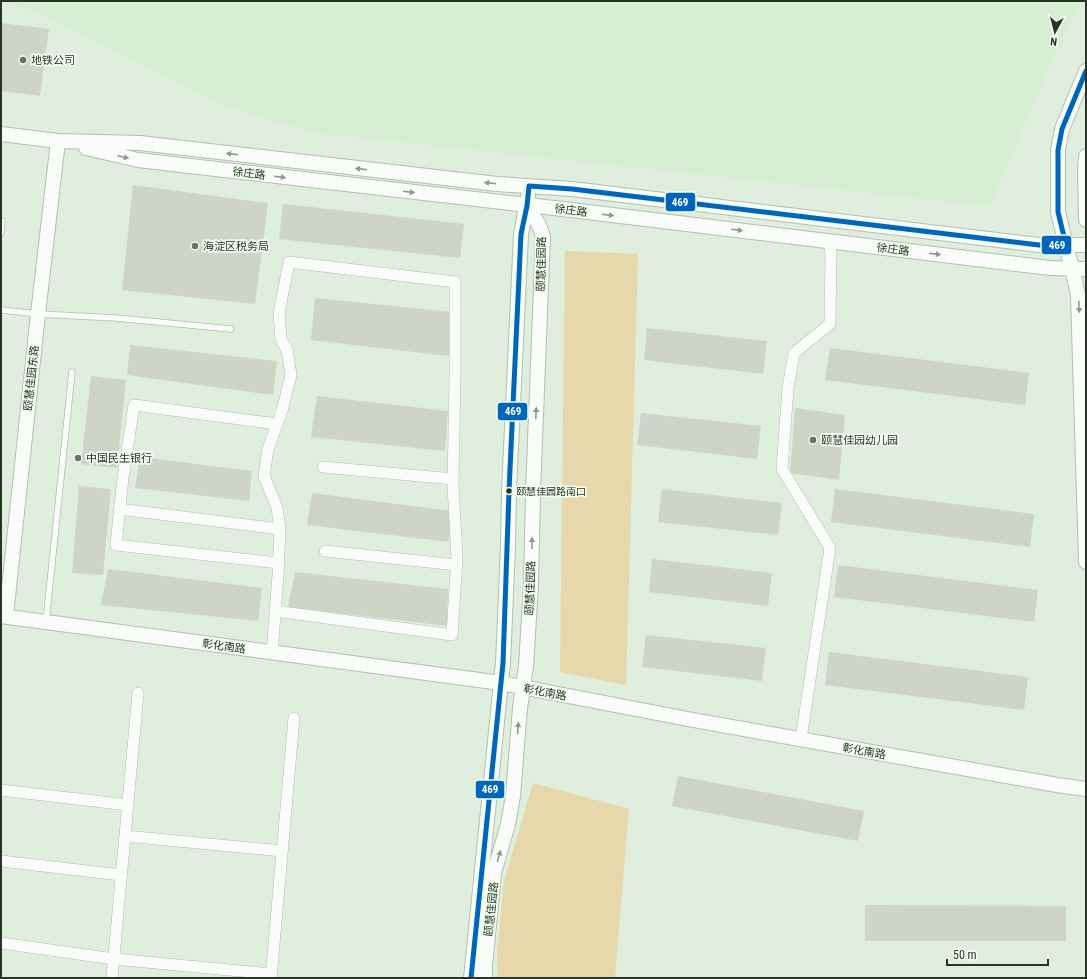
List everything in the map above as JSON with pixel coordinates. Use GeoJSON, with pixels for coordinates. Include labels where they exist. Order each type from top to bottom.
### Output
{"type":"FeatureCollection","features":[{"type":"Feature","properties":{"kind":"street"},"geometry":{"type":"LineString","coordinates":[[1086,71],[1062,129],[1058,150],[1058,212],[1078,294],[1086,562]]}},
{"type":"Feature","properties":{"kind":"street","name":"徐庄路"},"geometry":{"type":"LineString","coordinates":[[1,134],[58,141],[140,143],[497,184],[572,189],[1040,245],[1086,245]]}},
{"type":"Feature","properties":{"kind":"street","name":"徐庄路"},"geometry":{"type":"LineString","coordinates":[[58,141],[138,160],[1050,268],[1086,269]]}},
{"type":"Feature","properties":{"kind":"street","name":"颐慧佳园东路"},"geometry":{"type":"LineString","coordinates":[[3,616],[58,141]]}},
{"type":"Feature","properties":{"kind":"street"},"geometry":{"type":"LineString","coordinates":[[1086,156],[1086,220]]}},
{"type":"Feature","properties":{"kind":"street"},"geometry":{"type":"LineString","coordinates":[[527,206],[529,186]]}},
{"type":"Feature","properties":{"kind":"street","name":"颐慧佳园路"},"geometry":{"type":"LineString","coordinates":[[471,978],[501,683],[506,601],[509,491],[521,234],[527,206]]}},
{"type":"Feature","properties":{"kind":"street","name":"颐慧佳园路"},"geometry":{"type":"LineString","coordinates":[[485,978],[494,873],[508,824],[513,796],[520,708],[526,666],[531,584],[543,236],[539,225],[527,206]]}},
{"type":"Feature","properties":{"kind":"street"},"geometry":{"type":"LineString","coordinates":[[801,739],[830,548],[782,470],[788,388],[794,353],[830,324],[831,253],[829,242]]}},
{"type":"Feature","properties":{"kind":"street"},"geometry":{"type":"LineString","coordinates":[[272,653],[276,611],[280,529],[277,508],[264,476],[268,449],[282,411],[291,375],[287,350],[281,339],[279,313],[289,262],[455,282],[453,479],[457,565],[452,635],[276,611]]}},
{"type":"Feature","properties":{"kind":"street"},"geometry":{"type":"LineString","coordinates":[[277,424],[134,405],[119,509],[116,545],[279,563]]}},
{"type":"Feature","properties":{"kind":"street"},"geometry":{"type":"LineString","coordinates":[[322,467],[453,479]]}},
{"type":"Feature","properties":{"kind":"street"},"geometry":{"type":"LineString","coordinates":[[119,509],[280,529]]}},
{"type":"Feature","properties":{"kind":"street"},"geometry":{"type":"LineString","coordinates":[[325,551],[457,565]]}},
{"type":"Feature","properties":{"kind":"street","name":"彰化南路"},"geometry":{"type":"LineString","coordinates":[[3,616],[501,683],[1057,785],[1086,788]]}},
{"type":"Feature","properties":{"kind":"street"},"geometry":{"type":"LineString","coordinates":[[112,978],[138,693]]}},
{"type":"Feature","properties":{"kind":"street"},"geometry":{"type":"LineString","coordinates":[[1,943],[114,959],[271,976],[294,718]]}},
{"type":"Feature","properties":{"kind":"street"},"geometry":{"type":"LineString","coordinates":[[1,790],[128,805]]}},
{"type":"Feature","properties":{"kind":"street"},"geometry":{"type":"LineString","coordinates":[[125,836],[282,851]]}},
{"type":"Feature","properties":{"kind":"street"},"geometry":{"type":"LineString","coordinates":[[1,861],[121,875]]}},
{"type":"Feature","properties":{"kind":"lane"},"geometry":{"type":"LineString","coordinates":[[1,233],[2,221]]}},
{"type":"Feature","properties":{"kind":"lane"},"geometry":{"type":"LineString","coordinates":[[1,310],[38,314],[116,318],[231,329]]}},
{"type":"Feature","properties":{"kind":"lane"},"geometry":{"type":"LineString","coordinates":[[46,622],[72,372]]}},
{"type":"Feature","properties":{"kind":"shaded area"},"geometry":{"type":"Polygon","coordinates":[[[1,1],[1082,1],[1057,49],[990,206],[325,134],[284,124],[223,105],[43,14],[1,1]]]}},
{"type":"Feature","properties":{"kind":"shaded area"},"geometry":{"type":"Polygon","coordinates":[[[565,251],[638,254],[626,685],[560,672],[565,251]]]}},
{"type":"Feature","properties":{"kind":"shaded area"},"geometry":{"type":"Polygon","coordinates":[[[533,783],[629,809],[615,978],[498,978],[497,953],[504,881],[533,783]]]}},
{"type":"Feature","properties":{"kind":"building","name":"地铁公司"},"geometry":{"type":"Polygon","coordinates":[[[1,23],[49,29],[40,96],[1,91],[1,23]]]}},
{"type":"Feature","properties":{"kind":"building","name":"海淀区税务局"},"geometry":{"type":"Polygon","coordinates":[[[133,185],[268,203],[255,304],[122,290],[133,185]]]}},
{"type":"Feature","properties":{"kind":"building"},"geometry":{"type":"Polygon","coordinates":[[[283,204],[464,224],[460,258],[279,239],[283,204]]]}},
{"type":"Feature","properties":{"kind":"building"},"geometry":{"type":"Polygon","coordinates":[[[315,298],[451,312],[449,356],[311,340],[315,298]]]}},
{"type":"Feature","properties":{"kind":"building"},"geometry":{"type":"Polygon","coordinates":[[[647,328],[767,341],[763,374],[644,360],[647,328]]]}},
{"type":"Feature","properties":{"kind":"building"},"geometry":{"type":"Polygon","coordinates":[[[130,345],[277,361],[273,395],[127,375],[130,345]]]}},
{"type":"Feature","properties":{"kind":"building"},"geometry":{"type":"Polygon","coordinates":[[[830,348],[1029,373],[1025,405],[825,380],[830,348]]]}},
{"type":"Feature","properties":{"kind":"building"},"geometry":{"type":"Polygon","coordinates":[[[91,376],[126,380],[117,468],[81,464],[91,376]]]}},
{"type":"Feature","properties":{"kind":"building"},"geometry":{"type":"Polygon","coordinates":[[[317,396],[448,411],[445,451],[311,437],[317,396]]]}},
{"type":"Feature","properties":{"kind":"building"},"geometry":{"type":"Polygon","coordinates":[[[795,408],[845,415],[839,480],[790,473],[795,408]]]}},
{"type":"Feature","properties":{"kind":"building"},"geometry":{"type":"Polygon","coordinates":[[[641,413],[761,426],[757,459],[637,445],[641,413]]]}},
{"type":"Feature","properties":{"kind":"building"},"geometry":{"type":"Polygon","coordinates":[[[140,457],[252,471],[249,501],[135,488],[140,457]]]}},
{"type":"Feature","properties":{"kind":"building"},"geometry":{"type":"Polygon","coordinates":[[[79,486],[111,489],[103,575],[72,573],[79,486]]]}},
{"type":"Feature","properties":{"kind":"building"},"geometry":{"type":"Polygon","coordinates":[[[662,489],[782,503],[778,535],[658,522],[662,489]]]}},
{"type":"Feature","properties":{"kind":"building"},"geometry":{"type":"Polygon","coordinates":[[[835,489],[1034,514],[1030,547],[831,522],[835,489]]]}},
{"type":"Feature","properties":{"kind":"building"},"geometry":{"type":"Polygon","coordinates":[[[312,493],[451,511],[449,542],[307,525],[312,493]]]}},
{"type":"Feature","properties":{"kind":"building"},"geometry":{"type":"Polygon","coordinates":[[[652,559],[772,573],[768,606],[649,592],[652,559]]]}},
{"type":"Feature","properties":{"kind":"building"},"geometry":{"type":"Polygon","coordinates":[[[838,565],[1038,590],[1034,622],[834,597],[838,565]]]}},
{"type":"Feature","properties":{"kind":"building"},"geometry":{"type":"Polygon","coordinates":[[[108,569],[262,588],[258,621],[101,605],[108,569]]]}},
{"type":"Feature","properties":{"kind":"building"},"geometry":{"type":"Polygon","coordinates":[[[295,572],[448,589],[447,626],[288,607],[295,572]]]}},
{"type":"Feature","properties":{"kind":"building"},"geometry":{"type":"Polygon","coordinates":[[[646,635],[766,648],[762,681],[642,667],[646,635]]]}},
{"type":"Feature","properties":{"kind":"building"},"geometry":{"type":"Polygon","coordinates":[[[829,652],[1028,677],[1024,710],[825,685],[829,652]]]}},
{"type":"Feature","properties":{"kind":"building"},"geometry":{"type":"Polygon","coordinates":[[[678,776],[864,811],[858,841],[672,806],[678,776]]]}},
{"type":"Feature","properties":{"kind":"building"},"geometry":{"type":"Polygon","coordinates":[[[865,905],[1066,906],[1066,941],[865,941],[865,905]]]}},
{"type":"Feature","properties":{"kind":"transit line","name":"469"},"geometry":{"type":"LineString","coordinates":[[471,978],[503,663],[509,491],[521,234],[527,206],[529,186],[572,189],[1039,245],[1066,245],[1058,212],[1058,150],[1062,129],[1086,71]]}},
{"type":"Feature","properties":{"kind":"place","name":"地铁公司"},"geometry":{"type":"Point","coordinates":[23,60]}},
{"type":"Feature","properties":{"kind":"place","name":"海淀区税务局"},"geometry":{"type":"Point","coordinates":[195,246]}},
{"type":"Feature","properties":{"kind":"place","name":"颐慧佳园幼儿园"},"geometry":{"type":"Point","coordinates":[813,440]}},
{"type":"Feature","properties":{"kind":"place","name":"中国民生银行"},"geometry":{"type":"Point","coordinates":[78,458]}},
{"type":"Feature","properties":{"kind":"place","name":"颐慧佳园路南口"},"geometry":{"type":"Point","coordinates":[509,491]}}]}
